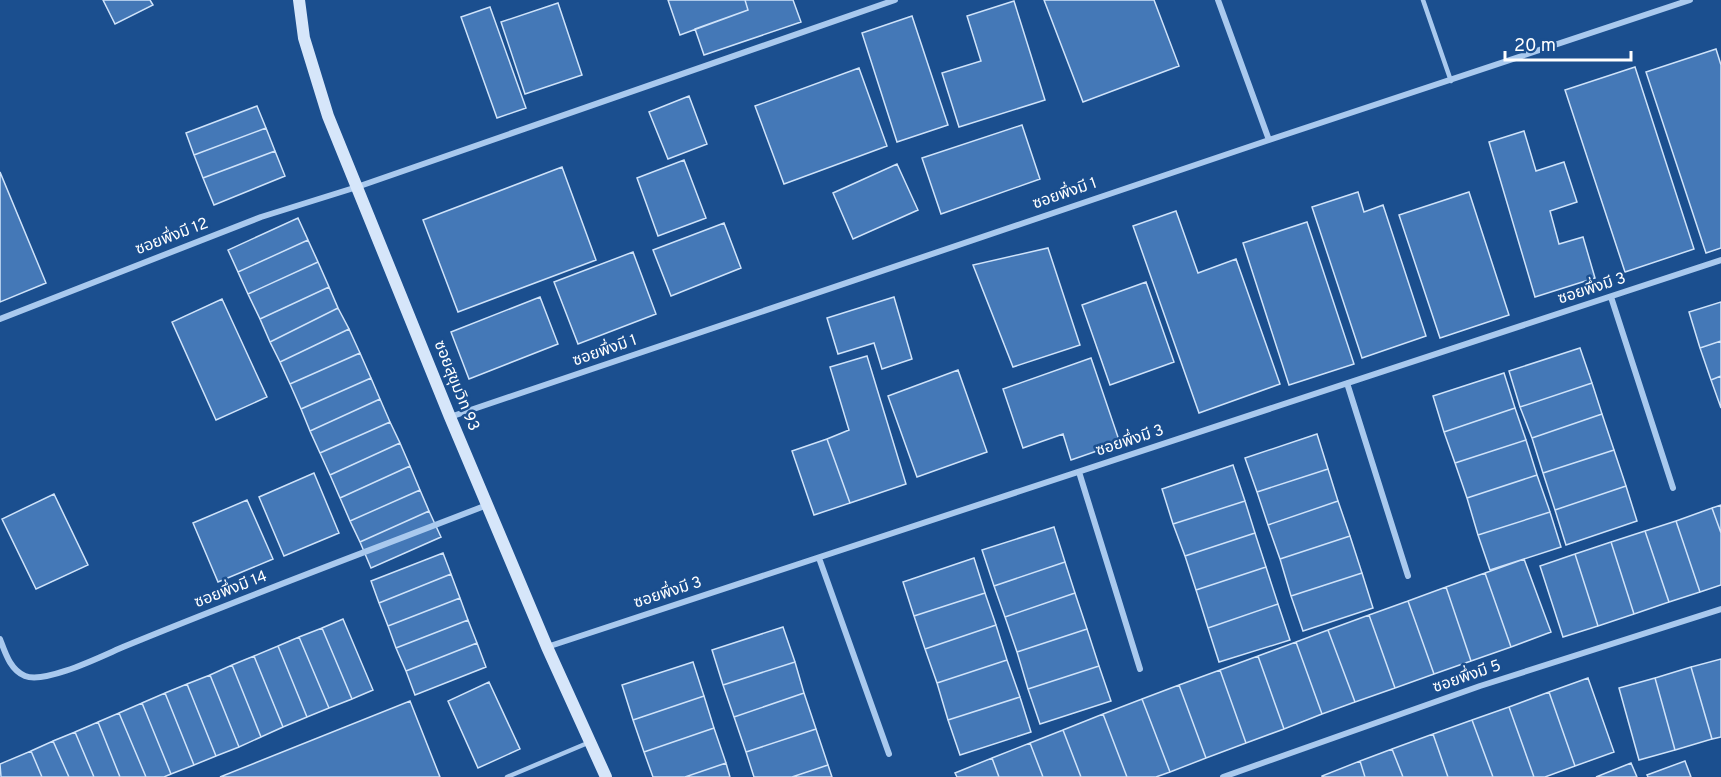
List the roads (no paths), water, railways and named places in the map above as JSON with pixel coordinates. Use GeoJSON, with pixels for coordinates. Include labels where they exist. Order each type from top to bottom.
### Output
{"type":"FeatureCollection","features":[{"type":"Feature","properties":{"kind":"street","name":"ซอยสุขุมวิท 93"},"geometry":{"type":"LineString","coordinates":[[299,0],[303,38],[328,116],[450,417],[547,647],[606,777]]}},
{"type":"Feature","properties":{"kind":"street","name":"ซอยพึ่งมี 12"},"geometry":{"type":"LineString","coordinates":[[0,319],[261,217],[357,187],[895,0]]}},
{"type":"Feature","properties":{"kind":"street"},"geometry":{"type":"LineString","coordinates":[[1218,0],[1269,140]]}},
{"type":"Feature","properties":{"kind":"street","name":"ซอยพึ่งมี 1"},"geometry":{"type":"LineString","coordinates":[[450,417],[1690,0]]}},
{"type":"Feature","properties":{"kind":"street","name":"ซอยพึ่งมี 3"},"geometry":{"type":"LineString","coordinates":[[547,647],[1721,260]]}},
{"type":"Feature","properties":{"kind":"street"},"geometry":{"type":"LineString","coordinates":[[1611,297],[1673,488]]}},
{"type":"Feature","properties":{"kind":"street"},"geometry":{"type":"LineString","coordinates":[[1347,383],[1408,576]]}},
{"type":"Feature","properties":{"kind":"street"},"geometry":{"type":"LineString","coordinates":[[1078,472],[1140,669]]}},
{"type":"Feature","properties":{"kind":"street","name":"ซอยพึ่งมี 14"},"geometry":{"type":"LineString","coordinates":[[0,639],[11,664],[24,676],[39,677],[59,673],[170,627],[488,505]]}},
{"type":"Feature","properties":{"kind":"street"},"geometry":{"type":"LineString","coordinates":[[819,558],[890,754]]}},
{"type":"Feature","properties":{"kind":"street","name":"ซอยพึ่งมี 5"},"geometry":{"type":"LineString","coordinates":[[1223,777],[1480,686],[1721,609]]}},
{"type":"Feature","properties":{"kind":"lane"},"geometry":{"type":"LineString","coordinates":[[1423,0],[1451,81]]}},
{"type":"Feature","properties":{"kind":"lane"},"geometry":{"type":"LineString","coordinates":[[507,777],[590,742]]}}]}
